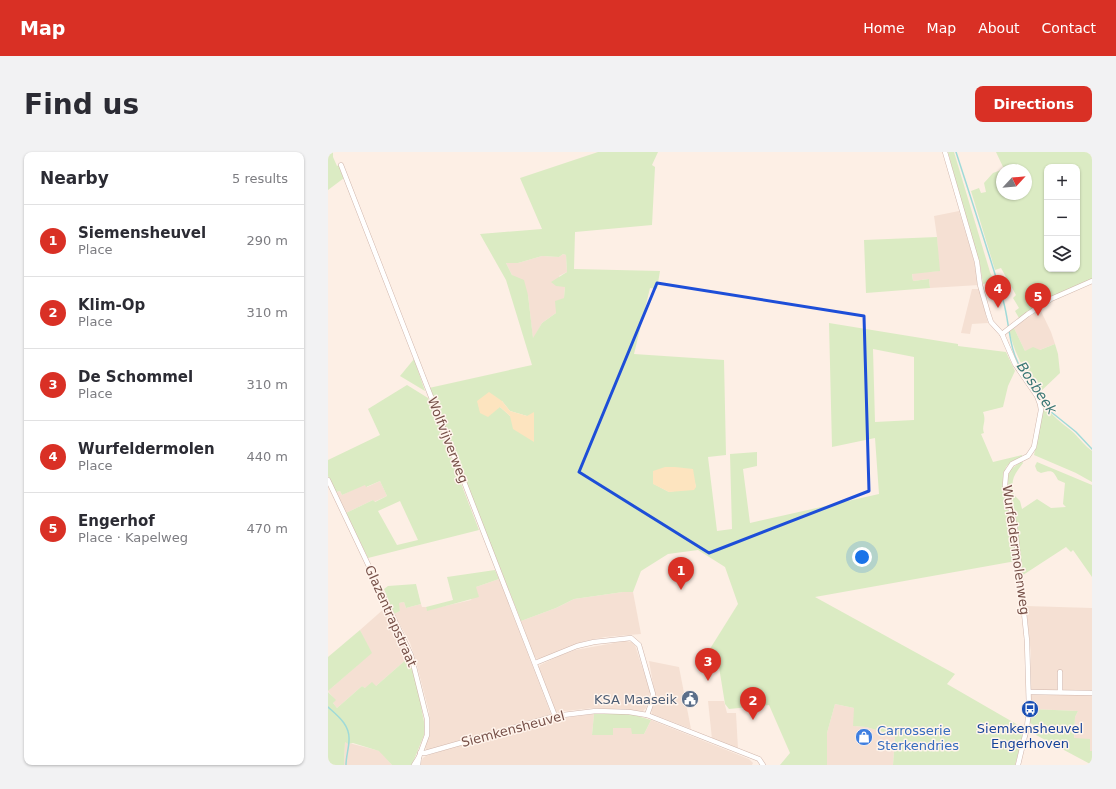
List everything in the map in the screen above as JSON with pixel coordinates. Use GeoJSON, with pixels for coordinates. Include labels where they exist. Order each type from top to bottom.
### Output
{"type":"FeatureCollection","features":[{"type":"Feature","properties":{"kind":"street","name":"Wurfeldermolenweg"},"geometry":{"type":"LineString","coordinates":[[945,152],[977,262],[980,285],[991,322],[1002,334],[1015,364],[1037,396],[1041,410],[1032,453],[1012,464],[1006,473],[1005,486],[1015,527],[1026,627],[1029,692],[1027,724],[1018,765]]}},
{"type":"Feature","properties":{"kind":"street","name":"Wolfvijverweg"},"geometry":{"type":"LineString","coordinates":[[341,165],[535,663],[554,716]]}},
{"type":"Feature","properties":{"kind":"street"},"geometry":{"type":"LineString","coordinates":[[1002,334],[1051,299],[1092,281]]}},
{"type":"Feature","properties":{"kind":"street","name":"Glazentrapstraat"},"geometry":{"type":"LineString","coordinates":[[328,480],[411,655],[428,719],[427,735],[414,765]]}},
{"type":"Feature","properties":{"kind":"street"},"geometry":{"type":"LineString","coordinates":[[535,663],[577,646],[589,643],[631,638],[639,644],[653,694],[647,715]]}},
{"type":"Feature","properties":{"kind":"street"},"geometry":{"type":"LineString","coordinates":[[1060,672],[1060,692]]}},
{"type":"Feature","properties":{"kind":"street"},"geometry":{"type":"LineString","coordinates":[[1029,692],[1092,693]]}},
{"type":"Feature","properties":{"kind":"street","name":"Siemkensheuvel"},"geometry":{"type":"LineString","coordinates":[[419,755],[554,716],[596,711],[629,712],[647,715],[759,759],[763,765]]}},
{"type":"Feature","properties":{"kind":"street","name":"Glazentrapstraat"},"geometry":{"type":"LineString","coordinates":[[418,765],[419,755]]}},
{"type":"Feature","properties":{"kind":"highlighted area"},"geometry":{"type":"Polygon","coordinates":[[[657,283],[864,316],[869,491],[709,553],[579,472],[657,283]]]}},
{"type":"Feature","properties":{"kind":"shaded area"},"geometry":{"type":"Polygon","coordinates":[[[959,211],[973,257],[979,285],[930,288],[929,279],[913,281],[912,273],[939,271],[934,216],[959,211]]]}},
{"type":"Feature","properties":{"kind":"shaded area"},"geometry":{"type":"Polygon","coordinates":[[[563,254],[566,255],[567,272],[559,276],[565,287],[564,298],[556,313],[542,323],[533,339],[528,295],[512,275],[506,263],[518,263],[542,256],[559,257],[563,254]]]}},
{"type":"Feature","properties":{"kind":"shaded area"},"geometry":{"type":"Polygon","coordinates":[[[972,289],[979,289],[988,323],[972,324],[970,334],[961,333],[972,289]]]}},
{"type":"Feature","properties":{"kind":"shaded area"},"geometry":{"type":"Polygon","coordinates":[[[1040,309],[1055,344],[1040,350],[1025,351],[1014,328],[1040,309]]]}},
{"type":"Feature","properties":{"kind":"shaded area"},"geometry":{"type":"Polygon","coordinates":[[[380,481],[387,496],[374,502],[373,500],[346,513],[336,492],[340,491],[342,495],[365,484],[367,487],[380,481]]]}},
{"type":"Feature","properties":{"kind":"shaded area"},"geometry":{"type":"Polygon","coordinates":[[[499,579],[551,714],[426,750],[425,747],[430,729],[429,712],[410,643],[394,614],[400,611],[398,603],[404,602],[406,608],[421,604],[422,607],[426,607],[427,610],[471,600],[476,587],[499,579]]]}},
{"type":"Feature","properties":{"kind":"shaded area"},"geometry":{"type":"Polygon","coordinates":[[[633,592],[641,634],[605,637],[585,641],[542,658],[537,659],[534,656],[521,621],[556,608],[574,599],[633,592]]]}},
{"type":"Feature","properties":{"kind":"shaded area"},"geometry":{"type":"Polygon","coordinates":[[[1026,606],[1092,608],[1092,751],[1074,739],[1075,717],[1078,711],[1031,709],[1031,655],[1026,606]]]}},
{"type":"Feature","properties":{"kind":"shaded area"},"geometry":{"type":"Polygon","coordinates":[[[386,607],[409,657],[376,686],[365,688],[362,686],[337,708],[333,703],[335,700],[328,691],[371,653],[360,630],[386,607]]]}},
{"type":"Feature","properties":{"kind":"shaded area"},"geometry":{"type":"Polygon","coordinates":[[[625,641],[632,642],[635,645],[650,691],[649,701],[646,708],[643,711],[594,708],[556,712],[539,668],[540,665],[575,650],[625,641]]]}},
{"type":"Feature","properties":{"kind":"shaded area"},"geometry":{"type":"Polygon","coordinates":[[[649,661],[679,667],[691,729],[652,714],[651,709],[655,695],[649,661]]]}},
{"type":"Feature","properties":{"kind":"shaded area"},"geometry":{"type":"Polygon","coordinates":[[[708,701],[724,701],[727,713],[736,713],[738,749],[712,739],[708,701]]]}},
{"type":"Feature","properties":{"kind":"shaded area"},"geometry":{"type":"Polygon","coordinates":[[[835,704],[854,708],[854,726],[866,727],[887,733],[887,736],[895,737],[893,765],[827,765],[827,733],[835,704]]]}},
{"type":"Feature","properties":{"kind":"shaded area"},"geometry":{"type":"Polygon","coordinates":[[[594,714],[592,735],[613,735],[613,728],[631,728],[644,734],[651,720],[749,759],[753,763],[752,765],[420,765],[423,758],[426,756],[463,744],[556,719],[594,714]]]}},
{"type":"Feature","properties":{"kind":"shaded area"},"geometry":{"type":"Polygon","coordinates":[[[345,742],[380,751],[392,765],[344,765],[345,742]]]}},
{"type":"Feature","properties":{"kind":"green space"},"geometry":{"type":"Polygon","coordinates":[[[328,152],[333,152],[333,157],[337,166],[339,165],[344,178],[328,190],[328,152]]]}},
{"type":"Feature","properties":{"kind":"green space"},"geometry":{"type":"Polygon","coordinates":[[[598,152],[658,152],[652,165],[655,167],[652,225],[575,232],[574,269],[660,271],[657,289],[650,288],[634,354],[724,360],[726,455],[708,457],[717,531],[732,529],[730,454],[757,452],[757,466],[743,469],[750,523],[879,494],[875,438],[832,447],[829,323],[958,344],[958,346],[1006,352],[1015,371],[1008,386],[1003,407],[983,412],[984,433],[981,434],[993,462],[1022,455],[1022,457],[1011,462],[1006,467],[1003,480],[1016,561],[815,597],[955,674],[947,684],[1023,728],[1022,739],[1015,765],[893,765],[895,737],[886,736],[887,733],[866,727],[853,726],[854,708],[835,704],[827,733],[827,765],[780,765],[790,753],[769,705],[729,709],[725,704],[716,656],[708,652],[738,604],[725,567],[698,550],[668,554],[641,571],[633,592],[574,599],[556,608],[521,621],[429,388],[532,365],[506,280],[480,234],[542,229],[520,178],[598,152]],[[563,254],[559,257],[542,256],[518,263],[506,263],[512,275],[524,280],[528,295],[533,338],[542,323],[556,313],[555,301],[564,298],[565,287],[556,286],[551,282],[567,272],[566,255],[563,254]],[[873,349],[875,422],[914,420],[914,357],[873,349]],[[502,401],[500,407],[510,416],[527,416],[510,411],[502,401]],[[653,471],[654,484],[669,492],[696,487],[694,479],[653,471]]]}},
{"type":"Feature","properties":{"kind":"green space"},"geometry":{"type":"Polygon","coordinates":[[[948,152],[954,152],[994,281],[983,284],[980,265],[969,233],[948,152]]]}},
{"type":"Feature","properties":{"kind":"green space"},"geometry":{"type":"Polygon","coordinates":[[[996,152],[1092,152],[1092,279],[1048,298],[1019,318],[1015,311],[1019,308],[1013,298],[1016,295],[1001,268],[995,270],[971,191],[979,188],[981,193],[986,192],[984,183],[993,173],[996,172],[996,200],[1032,200],[1032,164],[1002,164],[996,152]]]}},
{"type":"Feature","properties":{"kind":"green space"},"geometry":{"type":"Polygon","coordinates":[[[937,237],[940,271],[912,274],[913,281],[929,279],[930,288],[866,293],[864,240],[937,237]]]}},
{"type":"Feature","properties":{"kind":"green space"},"geometry":{"type":"Polygon","coordinates":[[[1014,328],[1025,351],[1033,347],[1040,350],[1055,344],[1058,354],[1060,373],[1039,393],[1018,357],[1009,331],[1014,328]]]}},
{"type":"Feature","properties":{"kind":"green space"},"geometry":{"type":"Polygon","coordinates":[[[414,359],[425,391],[400,376],[414,359]]]}},
{"type":"Feature","properties":{"kind":"green space"},"geometry":{"type":"Polygon","coordinates":[[[407,385],[428,398],[479,530],[368,558],[346,513],[373,500],[375,502],[387,496],[380,481],[366,487],[365,485],[342,495],[340,491],[336,492],[328,476],[328,460],[380,435],[368,409],[407,385]],[[400,501],[378,511],[397,545],[418,540],[400,501]]]}},
{"type":"Feature","properties":{"kind":"green space"},"geometry":{"type":"Polygon","coordinates":[[[1042,401],[1053,415],[1092,451],[1092,482],[1076,473],[1034,455],[1042,414],[1042,401]]]}},
{"type":"Feature","properties":{"kind":"green space"},"geometry":{"type":"Polygon","coordinates":[[[1022,461],[1023,463],[1015,474],[1012,485],[1014,495],[1020,501],[1022,509],[1037,499],[1051,508],[1066,507],[1063,504],[1065,483],[1058,480],[1052,472],[1048,471],[1041,473],[1037,471],[1035,466],[1037,462],[1092,485],[1092,577],[1073,550],[1071,552],[1066,547],[1023,575],[1016,522],[1007,484],[1007,478],[1011,469],[1022,461]]]}},
{"type":"Feature","properties":{"kind":"green space"},"geometry":{"type":"Polygon","coordinates":[[[495,570],[499,579],[476,587],[479,597],[427,611],[426,607],[453,600],[447,577],[495,570]]]}},
{"type":"Feature","properties":{"kind":"green space"},"geometry":{"type":"Polygon","coordinates":[[[416,584],[421,604],[406,608],[404,602],[399,603],[400,611],[394,614],[384,589],[388,586],[416,584]]]}},
{"type":"Feature","properties":{"kind":"green space"},"geometry":{"type":"Polygon","coordinates":[[[360,630],[372,653],[328,691],[328,657],[360,630]]]}},
{"type":"Feature","properties":{"kind":"green space"},"geometry":{"type":"Polygon","coordinates":[[[409,657],[418,690],[425,727],[424,735],[412,765],[392,765],[379,751],[345,742],[344,765],[328,765],[328,692],[336,700],[333,703],[337,708],[362,686],[365,688],[372,682],[376,686],[409,657]]]}},
{"type":"Feature","properties":{"kind":"green space"},"geometry":{"type":"Polygon","coordinates":[[[1031,709],[1078,711],[1075,717],[1074,738],[1090,739],[1092,765],[1036,735],[1039,728],[1030,723],[1031,709]]]}},
{"type":"Feature","properties":{"kind":"green space"},"geometry":{"type":"Polygon","coordinates":[[[594,714],[631,714],[651,720],[644,734],[632,734],[631,728],[613,728],[613,735],[592,735],[594,714]]]}},
{"type":"Feature","properties":{"kind":"sand"},"geometry":{"type":"Polygon","coordinates":[[[489,392],[502,401],[510,411],[527,416],[534,412],[534,442],[513,429],[510,416],[500,407],[488,417],[480,413],[477,401],[489,392]]]}},
{"type":"Feature","properties":{"kind":"sand"},"geometry":{"type":"Polygon","coordinates":[[[665,467],[693,469],[696,487],[694,490],[669,492],[653,484],[653,471],[665,467]]]}},
{"type":"Feature","properties":{"kind":"waterway","name":"Bosbeek"},"geometry":{"type":"LineString","coordinates":[[956,152],[1003,300],[1014,353],[1022,370]]}},
{"type":"Feature","properties":{"kind":"waterway","name":"Bosbeek"},"geometry":{"type":"LineString","coordinates":[[1031,383],[1050,411],[1076,432],[1092,449]]}},
{"type":"Feature","properties":{"kind":"waterway"},"geometry":{"type":"LineString","coordinates":[[328,707],[343,721],[348,730],[349,743],[346,765]]}},
{"type":"Feature","properties":{"kind":"place","name":"Wurfeldermolen"},"geometry":{"type":"Point","coordinates":[998,308]}},
{"type":"Feature","properties":{"kind":"place","name":"Engerhof"},"geometry":{"type":"Point","coordinates":[1038,316]}},
{"type":"Feature","properties":{"kind":"place","name":"Siemensheuvel"},"geometry":{"type":"Point","coordinates":[681,590]}},
{"type":"Feature","properties":{"kind":"place","name":"De Schommel"},"geometry":{"type":"Point","coordinates":[708,681]}},
{"type":"Feature","properties":{"kind":"place","name":"KSA Maaseik"},"geometry":{"type":"Point","coordinates":[690,699]}},
{"type":"Feature","properties":{"kind":"place","name":"Siemkensheuvel Engerhoven"},"geometry":{"type":"Point","coordinates":[1030,709]}},
{"type":"Feature","properties":{"kind":"place","name":"Klim-Op"},"geometry":{"type":"Point","coordinates":[753,720]}},
{"type":"Feature","properties":{"kind":"place","name":"Carrosserie Sterkendries"},"geometry":{"type":"Point","coordinates":[864,737]}}]}
